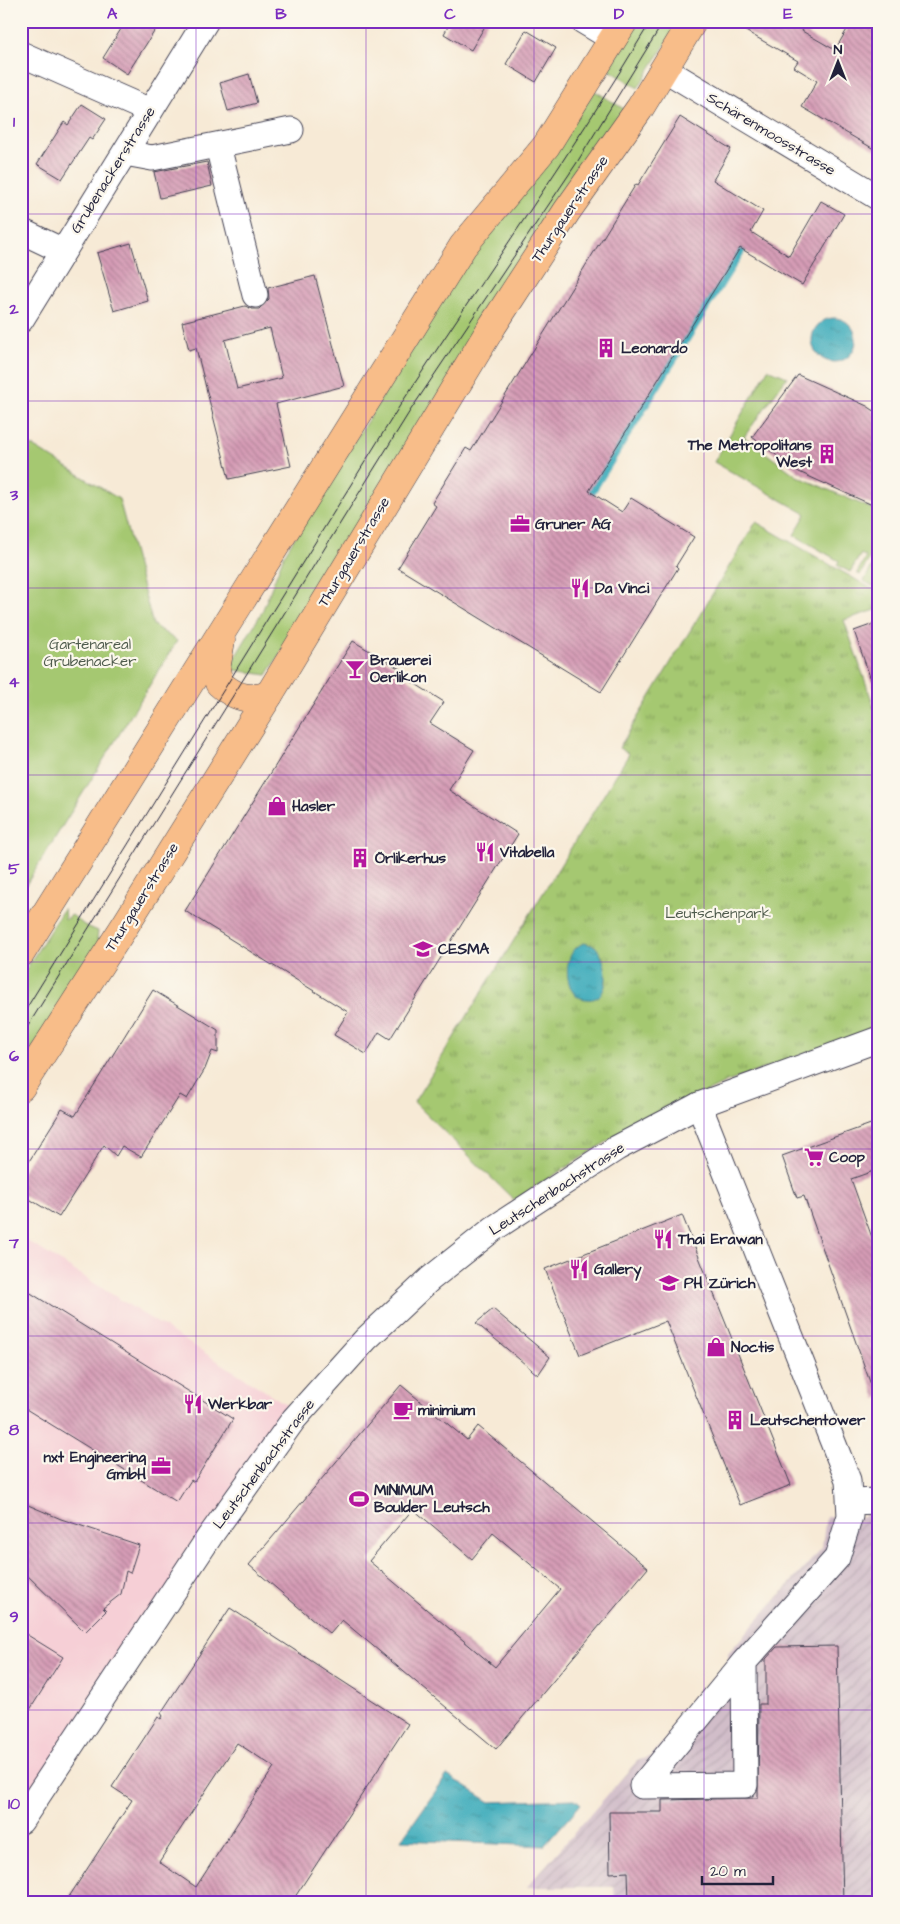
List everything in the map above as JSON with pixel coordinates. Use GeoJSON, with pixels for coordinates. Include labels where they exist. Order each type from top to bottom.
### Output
{"type":"FeatureCollection","features":[{"type":"Feature","properties":{"kind":"main road","name":"Thurgauerstrasse"},"geometry":{"type":"LineString","coordinates":[[21,1087],[124,928],[493,326],[567,211],[664,70],[694,21]]}},
{"type":"Feature","properties":{"kind":"main road"},"geometry":{"type":"LineString","coordinates":[[21,953],[463,246],[546,146],[618,30]]}},
{"type":"Feature","properties":{"kind":"main road"},"geometry":{"type":"LineString","coordinates":[[223,631],[216,670],[219,683],[242,698],[251,699],[268,695]]}},
{"type":"Feature","properties":{"kind":"street","name":"Grubenackerstrasse"},"geometry":{"type":"LineString","coordinates":[[21,320],[206,21]]}},
{"type":"Feature","properties":{"kind":"street"},"geometry":{"type":"LineString","coordinates":[[583,21],[618,30]]}},
{"type":"Feature","properties":{"kind":"street"},"geometry":{"type":"LineString","coordinates":[[21,54],[150,111]]}},
{"type":"Feature","properties":{"kind":"street","name":"Schärenmoosstrasse"},"geometry":{"type":"LineString","coordinates":[[664,70],[879,198]]}},
{"type":"Feature","properties":{"kind":"street"},"geometry":{"type":"LineString","coordinates":[[125,153],[152,158],[291,130]]}},
{"type":"Feature","properties":{"kind":"street"},"geometry":{"type":"LineString","coordinates":[[218,146],[255,295]]}},
{"type":"Feature","properties":{"kind":"street"},"geometry":{"type":"LineString","coordinates":[[21,232],[63,251]]}},
{"type":"Feature","properties":{"kind":"street","name":"Leutschenbachstrasse"},"geometry":{"type":"LineString","coordinates":[[21,1821],[210,1536],[294,1419],[366,1339],[430,1279],[493,1229],[617,1148],[699,1105],[879,1039]]}},
{"type":"Feature","properties":{"kind":"street"},"geometry":{"type":"LineString","coordinates":[[699,1105],[848,1480],[850,1516],[838,1558],[744,1662],[642,1786],[746,1785],[744,1662]]}},
{"type":"Feature","properties":{"kind":"street"},"geometry":{"type":"LineString","coordinates":[[850,1502],[879,1501]]}},
{"type":"Feature","properties":{"kind":"shaded area"},"geometry":{"type":"Polygon","coordinates":[[[21,1237],[292,1408],[21,1804],[21,1237]]]}},
{"type":"Feature","properties":{"kind":"shaded area"},"geometry":{"type":"Polygon","coordinates":[[[879,1488],[879,1903],[615,1903],[614,1887],[527,1887],[637,1761],[651,1756],[729,1665],[728,1653],[822,1548],[826,1516],[865,1517],[865,1491],[879,1488]]]}},
{"type":"Feature","properties":{"kind":"green space"},"geometry":{"type":"Polygon","coordinates":[[[638,21],[680,21],[638,88],[608,69],[638,21]]]}},
{"type":"Feature","properties":{"kind":"green space"},"geometry":{"type":"Polygon","coordinates":[[[595,91],[624,109],[267,675],[228,669],[262,612],[284,555],[466,262],[595,91]]]}},
{"type":"Feature","properties":{"kind":"green space"},"geometry":{"type":"Polygon","coordinates":[[[768,369],[787,377],[744,437],[797,476],[879,512],[879,548],[875,549],[860,575],[857,573],[866,557],[861,554],[850,572],[837,565],[839,561],[794,535],[806,514],[714,462],[768,369]]]}},
{"type":"Feature","properties":{"kind":"green space","name":"Gartenareal Grubenacker"},"geometry":{"type":"Polygon","coordinates":[[[21,439],[119,499],[153,625],[177,641],[21,893],[21,439]]]}},
{"type":"Feature","properties":{"kind":"green space","name":"Leutschenpark"},"geometry":{"type":"Polygon","coordinates":[[[756,522],[879,593],[879,609],[844,620],[879,721],[879,1027],[727,1082],[616,1136],[514,1200],[414,1102],[629,754],[619,748],[756,522]]]}},
{"type":"Feature","properties":{"kind":"green space"},"geometry":{"type":"Polygon","coordinates":[[[879,554],[879,590],[864,581],[879,554]]]}},
{"type":"Feature","properties":{"kind":"green space"},"geometry":{"type":"Polygon","coordinates":[[[64,908],[65,920],[72,915],[84,925],[98,931],[97,940],[105,937],[21,1066],[21,977],[64,908]]]}},
{"type":"Feature","properties":{"kind":"water"},"geometry":{"type":"Polygon","coordinates":[[[834,318],[846,322],[852,328],[856,340],[852,352],[846,358],[834,362],[822,358],[816,352],[812,340],[816,328],[822,322],[834,318]]]}},
{"type":"Feature","properties":{"kind":"water"},"geometry":{"type":"Polygon","coordinates":[[[584,943],[595,946],[601,954],[604,964],[605,984],[597,998],[588,999],[576,996],[569,983],[569,959],[572,952],[584,943]]]}},
{"type":"Feature","properties":{"kind":"water"},"geometry":{"type":"Polygon","coordinates":[[[447,1775],[490,1802],[575,1799],[581,1804],[544,1846],[401,1840],[447,1775]]]}},
{"type":"Feature","properties":{"kind":"building"},"geometry":{"type":"Polygon","coordinates":[[[126,21],[161,21],[127,74],[103,58],[126,21]]]}},
{"type":"Feature","properties":{"kind":"building"},"geometry":{"type":"Polygon","coordinates":[[[451,21],[488,21],[471,50],[444,34],[451,21]]]}},
{"type":"Feature","properties":{"kind":"building"},"geometry":{"type":"Polygon","coordinates":[[[728,21],[807,21],[802,31],[835,50],[852,21],[879,21],[879,152],[802,107],[817,81],[794,67],[798,61],[728,21]]]}},
{"type":"Feature","properties":{"kind":"building"},"geometry":{"type":"Polygon","coordinates":[[[526,30],[556,48],[536,82],[506,64],[526,30]]]}},
{"type":"Feature","properties":{"kind":"building"},"geometry":{"type":"Polygon","coordinates":[[[249,74],[257,103],[228,111],[220,83],[249,74]]]}},
{"type":"Feature","properties":{"kind":"building"},"geometry":{"type":"Polygon","coordinates":[[[82,104],[106,119],[92,140],[89,138],[62,179],[37,164],[64,122],[68,125],[82,104]]]}},
{"type":"Feature","properties":{"kind":"building","name":"Leonardo"},"geometry":{"type":"Polygon","coordinates":[[[680,117],[731,149],[713,180],[763,211],[751,232],[789,256],[821,201],[844,214],[802,285],[740,248],[589,491],[622,512],[631,498],[694,537],[676,566],[678,568],[601,692],[398,568],[436,506],[432,503],[466,448],[471,451],[636,184],[638,185],[680,117]]]}},
{"type":"Feature","properties":{"kind":"building"},"geometry":{"type":"Polygon","coordinates":[[[207,162],[212,186],[160,198],[154,172],[207,162]]]}},
{"type":"Feature","properties":{"kind":"building"},"geometry":{"type":"Polygon","coordinates":[[[131,243],[148,301],[114,311],[97,253],[131,243]]]}},
{"type":"Feature","properties":{"kind":"building"},"geometry":{"type":"Polygon","coordinates":[[[315,276],[344,386],[276,404],[291,466],[229,479],[196,348],[189,350],[182,322],[245,306],[259,309],[269,299],[268,288],[315,276]],[[270,328],[225,340],[237,389],[282,378],[270,328]]]}},
{"type":"Feature","properties":{"kind":"building","name":"The Metropolitans West"},"geometry":{"type":"Polygon","coordinates":[[[798,375],[867,406],[879,414],[879,508],[799,472],[752,437],[798,375]]]}},
{"type":"Feature","properties":{"kind":"building"},"geometry":{"type":"Polygon","coordinates":[[[879,622],[879,693],[876,694],[854,631],[879,622]]]}},
{"type":"Feature","properties":{"kind":"building","name":"Örlikerhus"},"geometry":{"type":"Polygon","coordinates":[[[353,641],[400,669],[398,673],[444,702],[430,723],[474,750],[449,790],[518,834],[390,1039],[379,1032],[366,1054],[334,1035],[348,1012],[185,911],[353,641]]]}},
{"type":"Feature","properties":{"kind":"building"},"geometry":{"type":"Polygon","coordinates":[[[153,990],[218,1030],[218,1053],[212,1051],[205,1069],[187,1099],[180,1095],[141,1157],[122,1146],[116,1156],[104,1145],[59,1217],[21,1194],[21,1174],[62,1109],[75,1116],[153,990]]]}},
{"type":"Feature","properties":{"kind":"building"},"geometry":{"type":"Polygon","coordinates":[[[879,1121],[879,1169],[851,1179],[879,1257],[879,1398],[876,1399],[804,1196],[797,1198],[782,1156],[879,1121]]]}},
{"type":"Feature","properties":{"kind":"building","name":"Leutschentower"},"geometry":{"type":"Polygon","coordinates":[[[682,1215],[791,1485],[740,1505],[666,1321],[580,1355],[545,1269],[682,1215]]]}},
{"type":"Feature","properties":{"kind":"building"},"geometry":{"type":"Polygon","coordinates":[[[21,1287],[233,1419],[194,1482],[191,1480],[177,1502],[21,1406],[21,1287]]]}},
{"type":"Feature","properties":{"kind":"building"},"geometry":{"type":"Polygon","coordinates":[[[493,1309],[550,1357],[538,1375],[476,1323],[493,1309]]]}},
{"type":"Feature","properties":{"kind":"building"},"geometry":{"type":"Polygon","coordinates":[[[401,1385],[467,1440],[478,1426],[648,1568],[496,1749],[342,1620],[330,1634],[249,1565],[401,1385]],[[413,1509],[369,1561],[495,1667],[560,1589],[493,1533],[472,1559],[413,1509]]]}},
{"type":"Feature","properties":{"kind":"building"},"geometry":{"type":"Polygon","coordinates":[[[21,1502],[61,1519],[139,1545],[130,1573],[126,1571],[121,1594],[103,1608],[106,1611],[85,1632],[21,1569],[21,1502]]]}},
{"type":"Feature","properties":{"kind":"building"},"geometry":{"type":"Polygon","coordinates":[[[230,1608],[408,1724],[291,1903],[65,1903],[132,1800],[112,1787],[158,1717],[161,1719],[163,1716],[161,1713],[230,1608]],[[237,1743],[159,1862],[196,1887],[274,1767],[237,1743]]]}},
{"type":"Feature","properties":{"kind":"building"},"geometry":{"type":"Polygon","coordinates":[[[21,1631],[63,1657],[21,1724],[21,1631]]]}},
{"type":"Feature","properties":{"kind":"building"},"geometry":{"type":"Polygon","coordinates":[[[837,1646],[843,1903],[629,1903],[628,1872],[610,1873],[609,1812],[662,1812],[662,1800],[758,1798],[759,1704],[766,1704],[766,1659],[777,1647],[837,1646]]]}},
{"type":"Feature","properties":{"kind":"waterway"},"geometry":{"type":"LineString","coordinates":[[592,492],[743,249]]}},
{"type":"Feature","properties":{"kind":"tram line"},"geometry":{"type":"LineString","coordinates":[[21,1017],[399,407],[559,167],[651,21]]}},
{"type":"Feature","properties":{"kind":"tram line"},"geometry":{"type":"LineString","coordinates":[[21,1037],[410,411],[576,164],[664,21]]}},
{"type":"Feature","properties":{"kind":"place","name":"Leonardo"},"geometry":{"type":"Point","coordinates":[606,348]}},
{"type":"Feature","properties":{"kind":"place","name":"The Metropolitans West"},"geometry":{"type":"Point","coordinates":[827,454]}},
{"type":"Feature","properties":{"kind":"place","name":"Gruner AG"},"geometry":{"type":"Point","coordinates":[520,524]}},
{"type":"Feature","properties":{"kind":"place","name":"Da Vinci"},"geometry":{"type":"Point","coordinates":[580,588]}},
{"type":"Feature","properties":{"kind":"place","name":"Brauerei Oerlikon"},"geometry":{"type":"Point","coordinates":[355,669]}},
{"type":"Feature","properties":{"kind":"place","name":"Hasler"},"geometry":{"type":"Point","coordinates":[277,806]}},
{"type":"Feature","properties":{"kind":"place","name":"Vitabella"},"geometry":{"type":"Point","coordinates":[485,852]}},
{"type":"Feature","properties":{"kind":"place","name":"Örlikerhus"},"geometry":{"type":"Point","coordinates":[360,858]}},
{"type":"Feature","properties":{"kind":"place","name":"CESMA"},"geometry":{"type":"Point","coordinates":[423,949]}},
{"type":"Feature","properties":{"kind":"place","name":"Coop"},"geometry":{"type":"Point","coordinates":[814,1157]}},
{"type":"Feature","properties":{"kind":"place","name":"Thai Erawan"},"geometry":{"type":"Point","coordinates":[663,1239]}},
{"type":"Feature","properties":{"kind":"place","name":"Gallery"},"geometry":{"type":"Point","coordinates":[579,1269]}},
{"type":"Feature","properties":{"kind":"place","name":"PH Zürich"},"geometry":{"type":"Point","coordinates":[669,1283]}},
{"type":"Feature","properties":{"kind":"place","name":"Noctis"},"geometry":{"type":"Point","coordinates":[716,1347]}},
{"type":"Feature","properties":{"kind":"place","name":"Werkbar"},"geometry":{"type":"Point","coordinates":[193,1404]}},
{"type":"Feature","properties":{"kind":"place","name":"minimium"},"geometry":{"type":"Point","coordinates":[403,1410]}},
{"type":"Feature","properties":{"kind":"place","name":"Leutschentower"},"geometry":{"type":"Point","coordinates":[735,1420]}},
{"type":"Feature","properties":{"kind":"place","name":"nxt Engineering GmbH"},"geometry":{"type":"Point","coordinates":[161,1466]}},
{"type":"Feature","properties":{"kind":"place","name":"MINIMUM Boulder Leutsch"},"geometry":{"type":"Point","coordinates":[359,1499]}}]}
